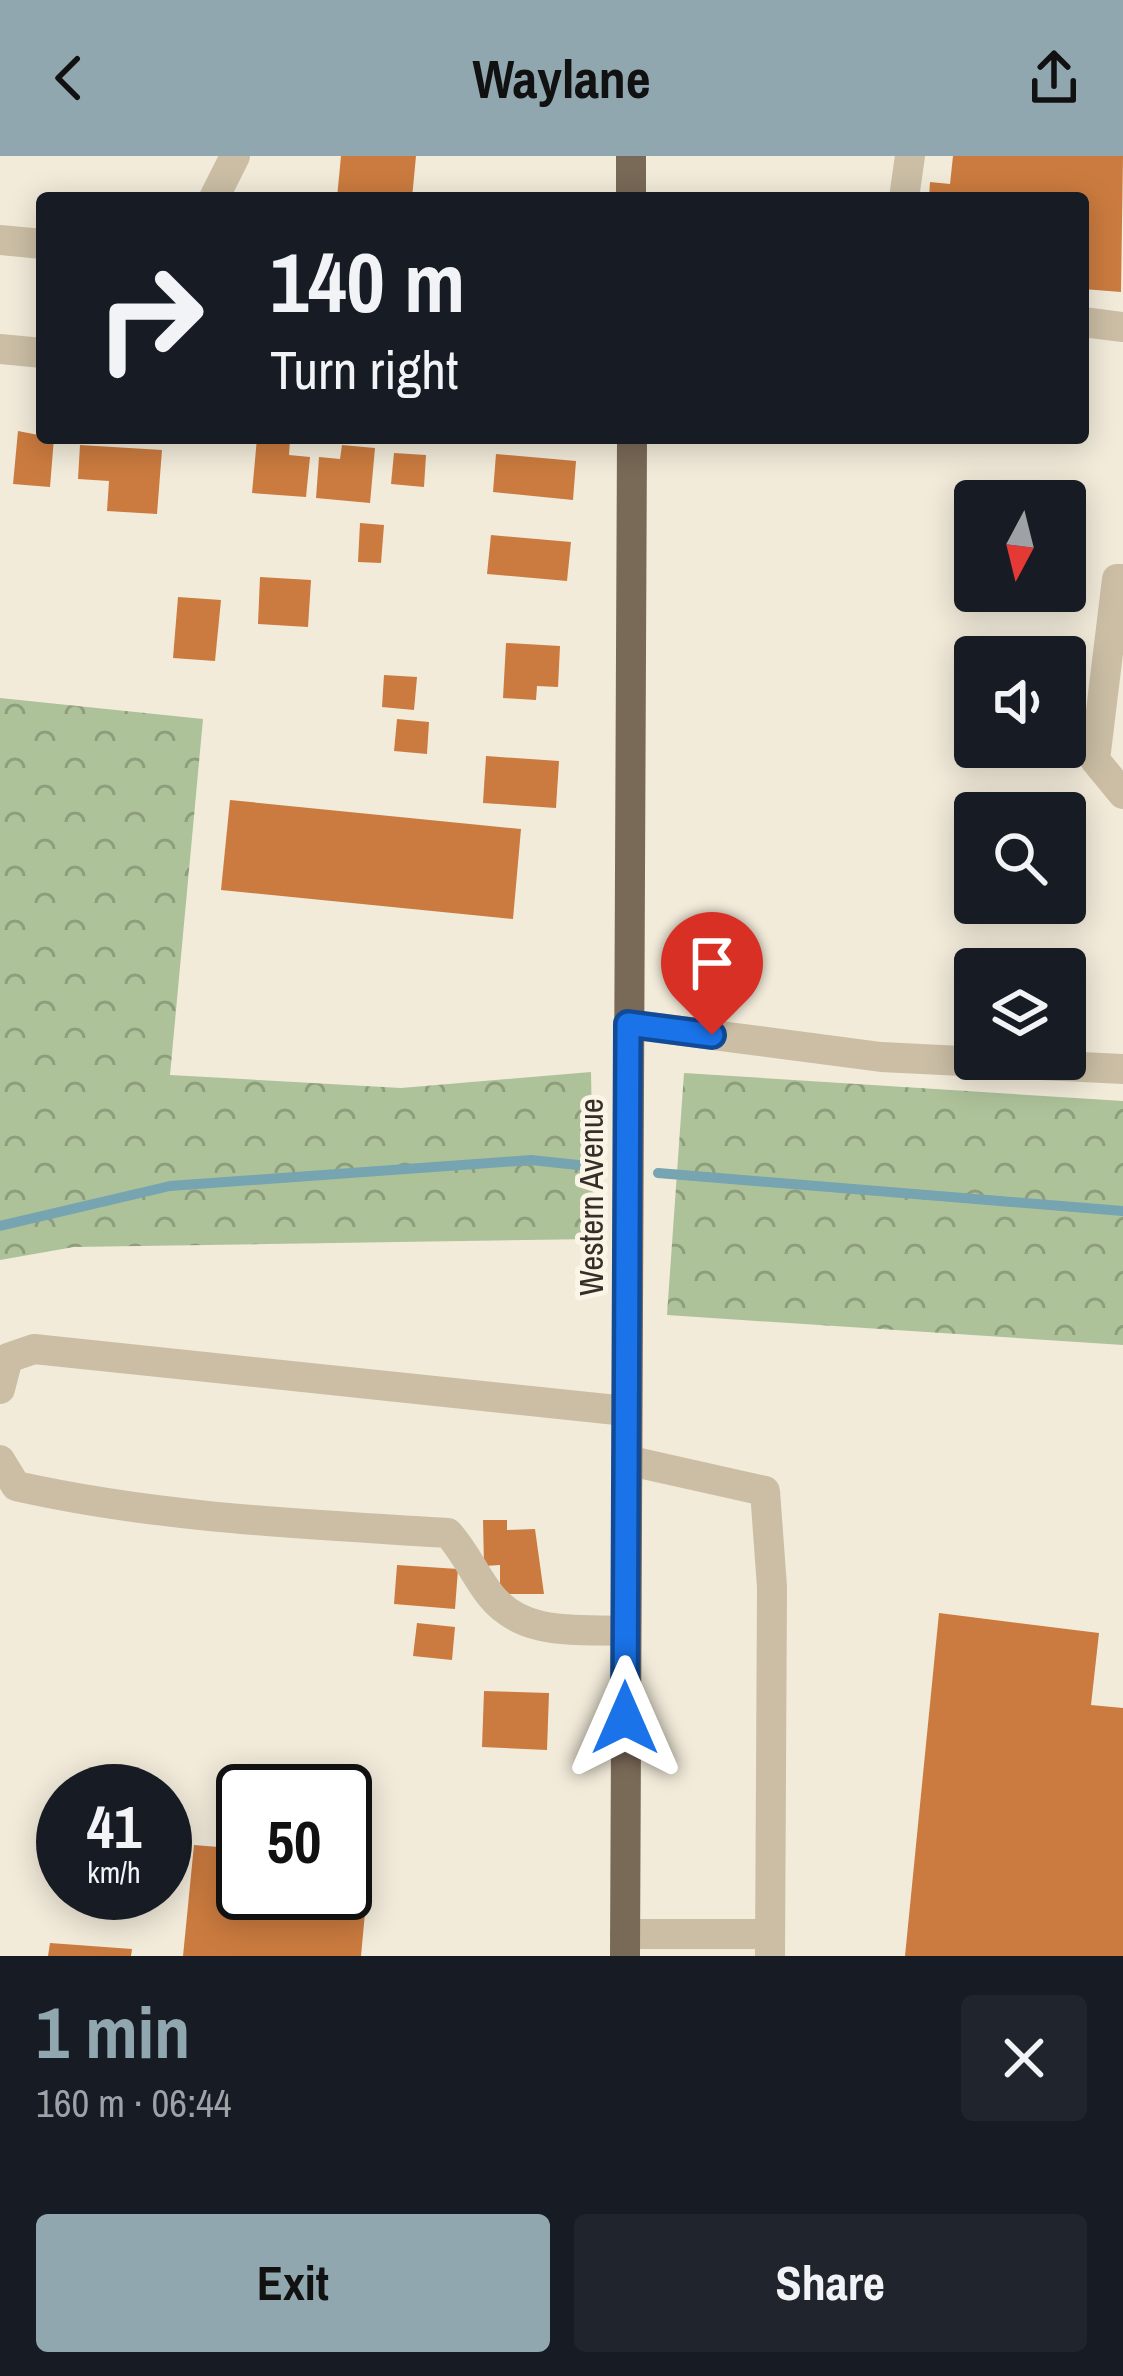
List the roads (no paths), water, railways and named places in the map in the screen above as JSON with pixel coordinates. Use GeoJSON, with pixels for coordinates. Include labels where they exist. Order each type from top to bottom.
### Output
{"type":"FeatureCollection","features":[{"type":"Feature","properties":{"kind":"main road"},"geometry":{"type":"LineString","coordinates":[[631,156],[631,192]]}},
{"type":"Feature","properties":{"kind":"main road","name":"Western Avenue"},"geometry":{"type":"LineString","coordinates":[[625,1945],[632,444]]}},
{"type":"Feature","properties":{"kind":"street"},"geometry":{"type":"LineString","coordinates":[[217,192],[235,156]]}},
{"type":"Feature","properties":{"kind":"street"},"geometry":{"type":"LineString","coordinates":[[905,192],[910,156]]}},
{"type":"Feature","properties":{"kind":"street"},"geometry":{"type":"LineString","coordinates":[[0,240],[36,243]]}},
{"type":"Feature","properties":{"kind":"street"},"geometry":{"type":"LineString","coordinates":[[1089,323],[1123,327]]}},
{"type":"Feature","properties":{"kind":"street"},"geometry":{"type":"LineString","coordinates":[[0,349],[36,352]]}},
{"type":"Feature","properties":{"kind":"street"},"geometry":{"type":"LineString","coordinates":[[1123,579],[1117,579],[1095,760],[1123,794]]}},
{"type":"Feature","properties":{"kind":"street"},"geometry":{"type":"LineString","coordinates":[[628,1024],[881,1057],[1123,1069]]}},
{"type":"Feature","properties":{"kind":"street"},"geometry":{"type":"LineString","coordinates":[[0,1389],[8,1358],[34,1348],[626,1411]]}},
{"type":"Feature","properties":{"kind":"street"},"geometry":{"type":"LineString","coordinates":[[0,1460],[16,1486],[105,1506],[190,1517],[448,1533],[472,1558],[489,1594],[510,1614],[548,1629],[625,1631]]}},
{"type":"Feature","properties":{"kind":"street"},"geometry":{"type":"LineString","coordinates":[[625,1945],[770,1945],[772,1586],[765,1491],[626,1460]]}},
{"type":"Feature","properties":{"kind":"waterway"},"geometry":{"type":"LineString","coordinates":[[0,1226],[170,1186],[531,1160],[597,1167]]}},
{"type":"Feature","properties":{"kind":"waterway"},"geometry":{"type":"LineString","coordinates":[[658,1173],[1123,1211]]}}]}
